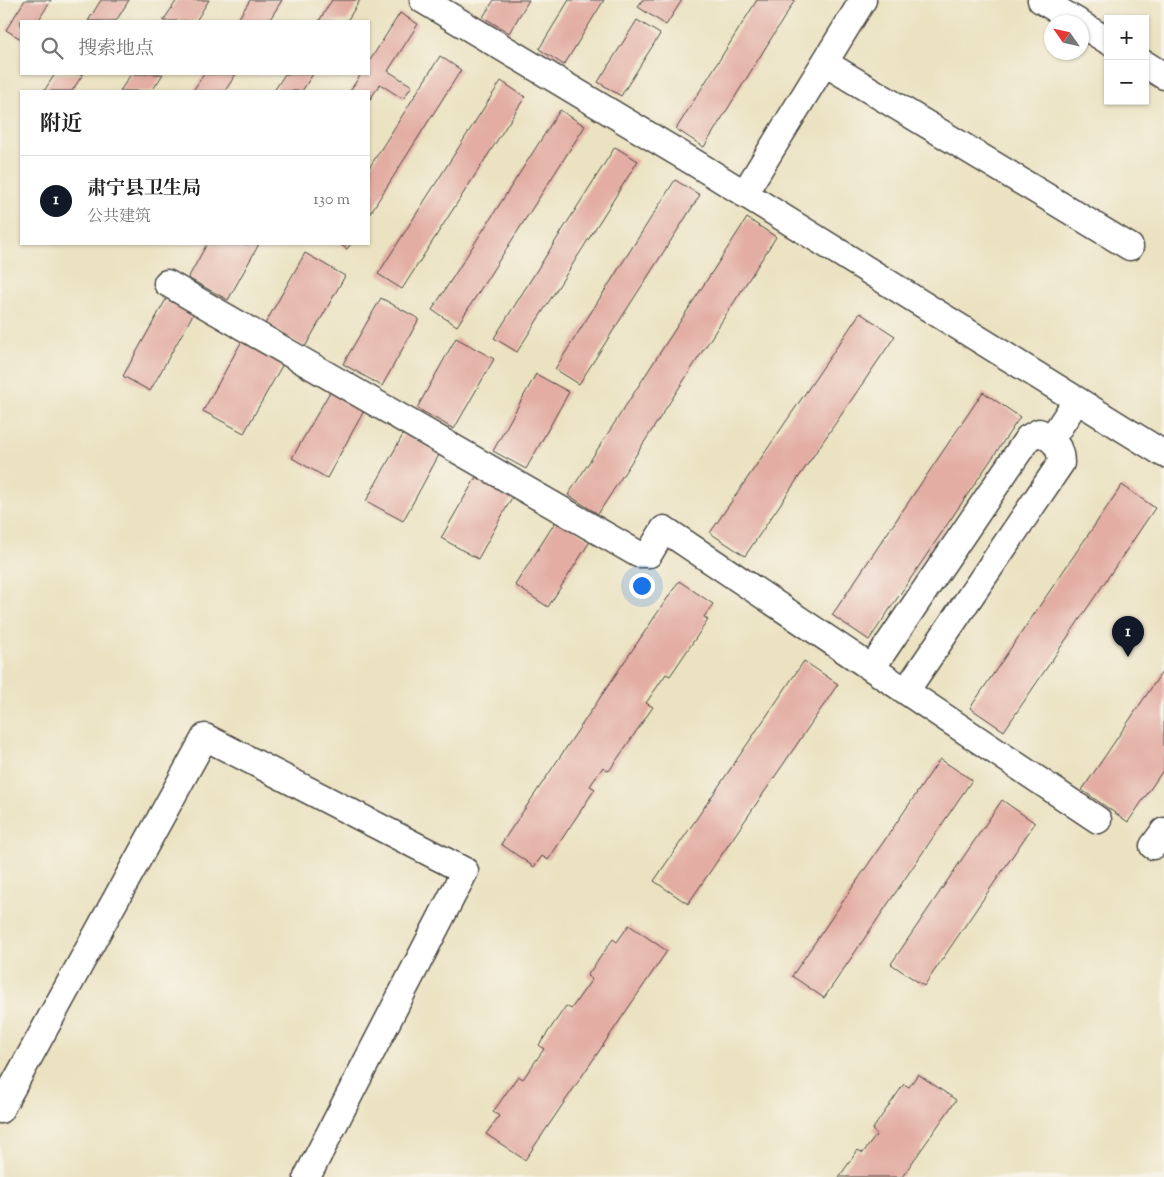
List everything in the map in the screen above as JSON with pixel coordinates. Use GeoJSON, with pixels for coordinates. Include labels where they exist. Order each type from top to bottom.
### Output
{"type":"FeatureCollection","features":[{"type":"Feature","properties":{"kind":"street"},"geometry":{"type":"LineString","coordinates":[[423,0],[744,194],[1164,454]]}},
{"type":"Feature","properties":{"kind":"street"},"geometry":{"type":"LineString","coordinates":[[744,194],[864,0]]}},
{"type":"Feature","properties":{"kind":"street"},"geometry":{"type":"LineString","coordinates":[[1041,0],[1066,15]]}},
{"type":"Feature","properties":{"kind":"street"},"geometry":{"type":"LineString","coordinates":[[1089,29],[1104,39]]}},
{"type":"Feature","properties":{"kind":"street"},"geometry":{"type":"LineString","coordinates":[[825,63],[1130,247]]}},
{"type":"Feature","properties":{"kind":"street"},"geometry":{"type":"LineString","coordinates":[[1149,67],[1164,76]]}},
{"type":"Feature","properties":{"kind":"street"},"geometry":{"type":"LineString","coordinates":[[167,283],[638,554],[649,554],[664,529],[1098,820]]}},
{"type":"Feature","properties":{"kind":"street"},"geometry":{"type":"LineString","coordinates":[[1052,438],[1077,400]]}},
{"type":"Feature","properties":{"kind":"street"},"geometry":{"type":"LineString","coordinates":[[872,668],[1028,438],[1039,432],[1052,438],[1061,455],[1061,463],[906,691]]}},
{"type":"Feature","properties":{"kind":"street"},"geometry":{"type":"LineString","coordinates":[[0,1110],[205,737],[465,871],[307,1177]]}},
{"type":"Feature","properties":{"kind":"building"},"geometry":{"type":"Polygon","coordinates":[[[25,0],[51,0],[39,20],[20,20],[20,38],[6,30],[25,0]]]}},
{"type":"Feature","properties":{"kind":"building"},"geometry":{"type":"Polygon","coordinates":[[[101,0],[129,0],[117,20],[89,20],[101,0]]]}},
{"type":"Feature","properties":{"kind":"building"},"geometry":{"type":"Polygon","coordinates":[[[177,0],[209,0],[197,20],[164,20],[177,0]]]}},
{"type":"Feature","properties":{"kind":"building"},"geometry":{"type":"Polygon","coordinates":[[[250,0],[282,0],[270,20],[238,20],[250,0]]]}},
{"type":"Feature","properties":{"kind":"building"},"geometry":{"type":"Polygon","coordinates":[[[332,0],[360,0],[348,20],[320,20],[332,0]]]}},
{"type":"Feature","properties":{"kind":"building"},"geometry":{"type":"Polygon","coordinates":[[[494,0],[529,0],[509,33],[483,17],[494,0]]]}},
{"type":"Feature","properties":{"kind":"building"},"geometry":{"type":"Polygon","coordinates":[[[569,0],[604,0],[564,65],[539,49],[569,0]]]}},
{"type":"Feature","properties":{"kind":"building"},"geometry":{"type":"Polygon","coordinates":[[[642,0],[682,0],[666,25],[638,7],[642,0]]]}},
{"type":"Feature","properties":{"kind":"building"},"geometry":{"type":"Polygon","coordinates":[[[757,0],[795,0],[704,147],[676,129],[757,0]]]}},
{"type":"Feature","properties":{"kind":"building"},"geometry":{"type":"Polygon","coordinates":[[[400,13],[418,24],[388,71],[412,86],[403,99],[380,84],[370,99],[370,90],[351,90],[360,75],[370,75],[370,60],[400,13]]]}},
{"type":"Feature","properties":{"kind":"building"},"geometry":{"type":"Polygon","coordinates":[[[637,20],[660,34],[621,96],[598,82],[637,20]]]}},
{"type":"Feature","properties":{"kind":"building"},"geometry":{"type":"Polygon","coordinates":[[[440,56],[461,70],[370,213],[370,166],[440,56]]]}},
{"type":"Feature","properties":{"kind":"building"},"geometry":{"type":"Polygon","coordinates":[[[54,75],[82,75],[73,90],[45,90],[54,75]]]}},
{"type":"Feature","properties":{"kind":"building"},"geometry":{"type":"Polygon","coordinates":[[[130,75],[162,75],[153,90],[121,90],[130,75]]]}},
{"type":"Feature","properties":{"kind":"building"},"geometry":{"type":"Polygon","coordinates":[[[203,75],[235,75],[226,90],[194,90],[203,75]]]}},
{"type":"Feature","properties":{"kind":"building"},"geometry":{"type":"Polygon","coordinates":[[[284,75],[312,75],[303,90],[275,90],[284,75]]]}},
{"type":"Feature","properties":{"kind":"building"},"geometry":{"type":"Polygon","coordinates":[[[501,81],[525,97],[402,289],[378,274],[501,81]]]}},
{"type":"Feature","properties":{"kind":"building"},"geometry":{"type":"Polygon","coordinates":[[[560,110],[585,126],[457,326],[432,310],[560,110]]]}},
{"type":"Feature","properties":{"kind":"building"},"geometry":{"type":"Polygon","coordinates":[[[615,147],[638,161],[517,352],[494,338],[615,147]]]}},
{"type":"Feature","properties":{"kind":"building"},"geometry":{"type":"Polygon","coordinates":[[[675,180],[700,195],[579,384],[555,369],[675,180]]]}},
{"type":"Feature","properties":{"kind":"building"},"geometry":{"type":"Polygon","coordinates":[[[747,218],[776,237],[598,514],[568,495],[747,218]]]}},
{"type":"Feature","properties":{"kind":"building"},"geometry":{"type":"Polygon","coordinates":[[[206,245],[258,245],[228,300],[188,278],[206,245]]]}},
{"type":"Feature","properties":{"kind":"building"},"geometry":{"type":"Polygon","coordinates":[[[341,245],[350,245],[347,249],[341,245]]]}},
{"type":"Feature","properties":{"kind":"building"},"geometry":{"type":"Polygon","coordinates":[[[305,253],[345,276],[305,347],[265,324],[305,253]]]}},
{"type":"Feature","properties":{"kind":"building"},"geometry":{"type":"Polygon","coordinates":[[[169,294],[196,309],[150,391],[123,376],[169,294]]]}},
{"type":"Feature","properties":{"kind":"building"},"geometry":{"type":"Polygon","coordinates":[[[381,298],[419,319],[382,386],[343,364],[381,298]]]}},
{"type":"Feature","properties":{"kind":"building"},"geometry":{"type":"Polygon","coordinates":[[[860,313],[895,336],[745,556],[710,533],[860,313]]]}},
{"type":"Feature","properties":{"kind":"building"},"geometry":{"type":"Polygon","coordinates":[[[456,338],[494,359],[454,429],[417,408],[456,338]]]}},
{"type":"Feature","properties":{"kind":"building"},"geometry":{"type":"Polygon","coordinates":[[[243,339],[284,362],[244,433],[203,411],[243,339]]]}},
{"type":"Feature","properties":{"kind":"building"},"geometry":{"type":"Polygon","coordinates":[[[536,374],[569,392],[526,469],[493,451],[536,374]]]}},
{"type":"Feature","properties":{"kind":"building"},"geometry":{"type":"Polygon","coordinates":[[[331,390],[365,409],[327,478],[292,458],[331,390]]]}},
{"type":"Feature","properties":{"kind":"building"},"geometry":{"type":"Polygon","coordinates":[[[983,392],[1020,417],[869,640],[832,615],[983,392]]]}},
{"type":"Feature","properties":{"kind":"building"},"geometry":{"type":"Polygon","coordinates":[[[404,433],[440,453],[403,521],[366,501],[404,433]]]}},
{"type":"Feature","properties":{"kind":"building"},"geometry":{"type":"Polygon","coordinates":[[[479,472],[515,492],[478,559],[441,538],[479,472]]]}},
{"type":"Feature","properties":{"kind":"building"},"geometry":{"type":"Polygon","coordinates":[[[1122,485],[1155,508],[1004,731],[970,708],[1122,485]]]}},
{"type":"Feature","properties":{"kind":"building"},"geometry":{"type":"Polygon","coordinates":[[[558,518],[591,540],[548,607],[515,585],[558,518]]]}},
{"type":"Feature","properties":{"kind":"building"},"geometry":{"type":"Polygon","coordinates":[[[679,581],[713,604],[704,617],[708,620],[670,676],[666,674],[646,703],[653,707],[609,771],[603,767],[590,786],[595,789],[548,860],[542,856],[534,867],[501,844],[679,581]]]}},
{"type":"Feature","properties":{"kind":"building"},"geometry":{"type":"Polygon","coordinates":[[[804,661],[838,684],[688,904],[654,881],[804,661]]]}},
{"type":"Feature","properties":{"kind":"building"},"geometry":{"type":"Polygon","coordinates":[[[1164,669],[1164,769],[1128,822],[1082,790],[1164,669]]]}},
{"type":"Feature","properties":{"kind":"building"},"geometry":{"type":"Polygon","coordinates":[[[940,759],[972,780],[824,998],[792,976],[940,759]]]}},
{"type":"Feature","properties":{"kind":"building"},"geometry":{"type":"Polygon","coordinates":[[[1002,800],[1035,823],[924,986],[891,964],[1002,800]]]}},
{"type":"Feature","properties":{"kind":"building"},"geometry":{"type":"Polygon","coordinates":[[[629,925],[667,951],[525,1160],[486,1134],[499,1116],[493,1112],[518,1076],[523,1079],[544,1049],[539,1045],[566,1006],[571,1009],[592,979],[587,976],[613,939],[617,942],[629,925]]]}},
{"type":"Feature","properties":{"kind":"building"},"geometry":{"type":"Polygon","coordinates":[[[918,1074],[956,1100],[902,1177],[839,1177],[858,1150],[863,1153],[877,1134],[872,1130],[904,1084],[909,1087],[918,1074]]]}},
{"type":"Feature","properties":{"kind":"place","name":"肃宁县卫生局"},"geometry":{"type":"Point","coordinates":[1128,657]}}]}
